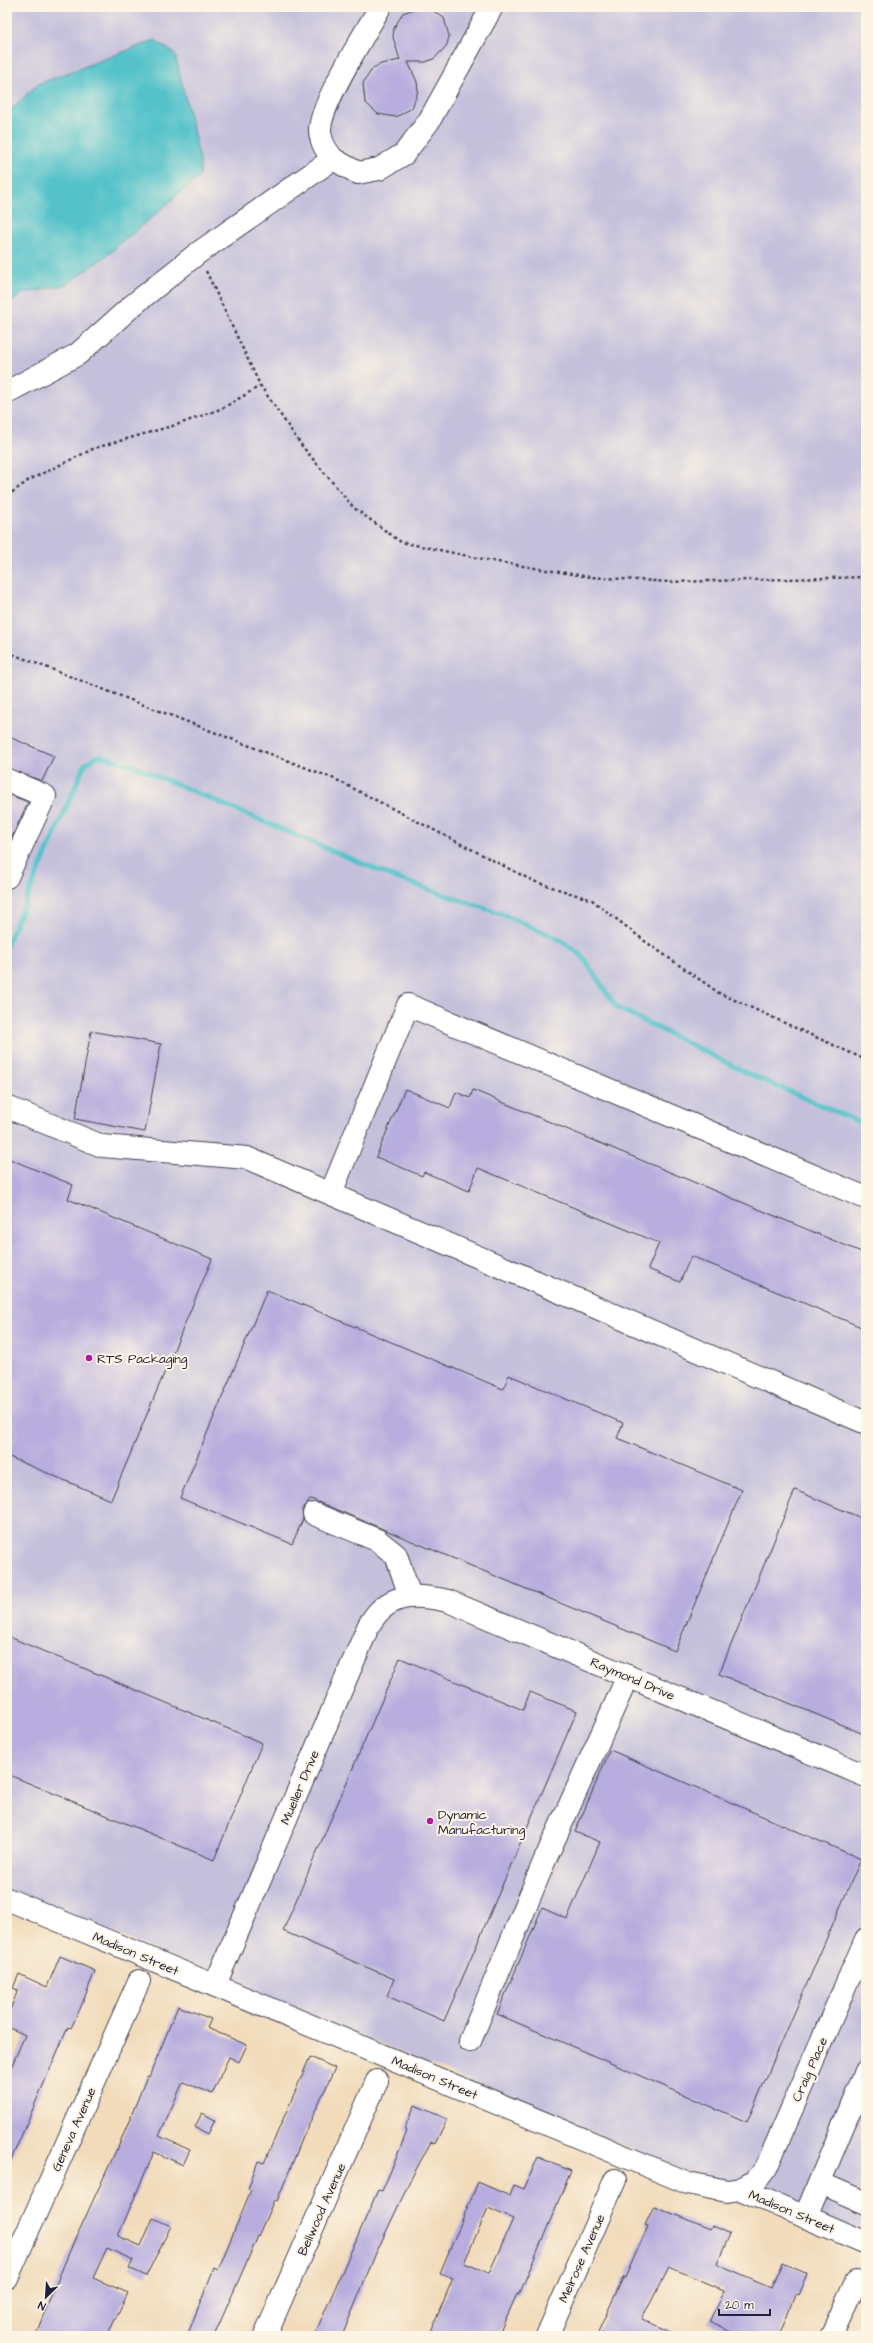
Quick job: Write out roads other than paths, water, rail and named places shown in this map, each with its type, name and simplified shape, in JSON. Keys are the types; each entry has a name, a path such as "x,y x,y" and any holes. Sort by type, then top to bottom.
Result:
{"street":[{"path":"380,7 327,103 320,130 323,147 333,159 358,173 379,170 404,154 429,122 492,7"},
{"path":"7,392 78,354 133,305 198,253 333,159"},
{"path":"7,780 45,796 14,842 7,876"},
{"path":"331,1193 408,1005 866,1198"},
{"path":"7,1107 102,1146 247,1158 866,1423"},
{"path":"314,1514 377,1540 396,1555 403,1598"},
{"name":"Raymond Drive","path":"403,1598 430,1597 448,1601 866,1776"},
{"name":"Mueller Drive","path":"215,1985 368,1627 375,1614 403,1598"},
{"path":"470,2041 544,1862 628,1676"},
{"name":"Madison Street","path":"7,1899 688,2183 727,2191 740,2189 866,2243"},
{"name":"Craig Place","path":"740,2189 756,2181 766,2168 866,1938"},
{"name":"Geneva Avenue","path":"7,2278 139,1981"},
{"path":"805,2217 866,2071"},
{"name":"Bellwood Avenue","path":"265,2336 377,2081"},
{"name":"Melrose Avenue","path":"547,2336 615,2180"},
{"path":"820,2183 866,2203"},
{"path":"831,2336 856,2282"}],"water":[{"path":"155,40 175,54 200,160 200,176 105,257 65,285 21,294 7,306 7,113 38,84"}],"waterway":[{"path":"7,944 85,764 99,755 136,767 396,878 504,915 559,939 582,956 616,1007 747,1073 866,1125"}],"place":[{"name":"RTS Packaging","path":"89,1358"},
{"name":"Dynamic Manufacturing","path":"430,1821"}]}
